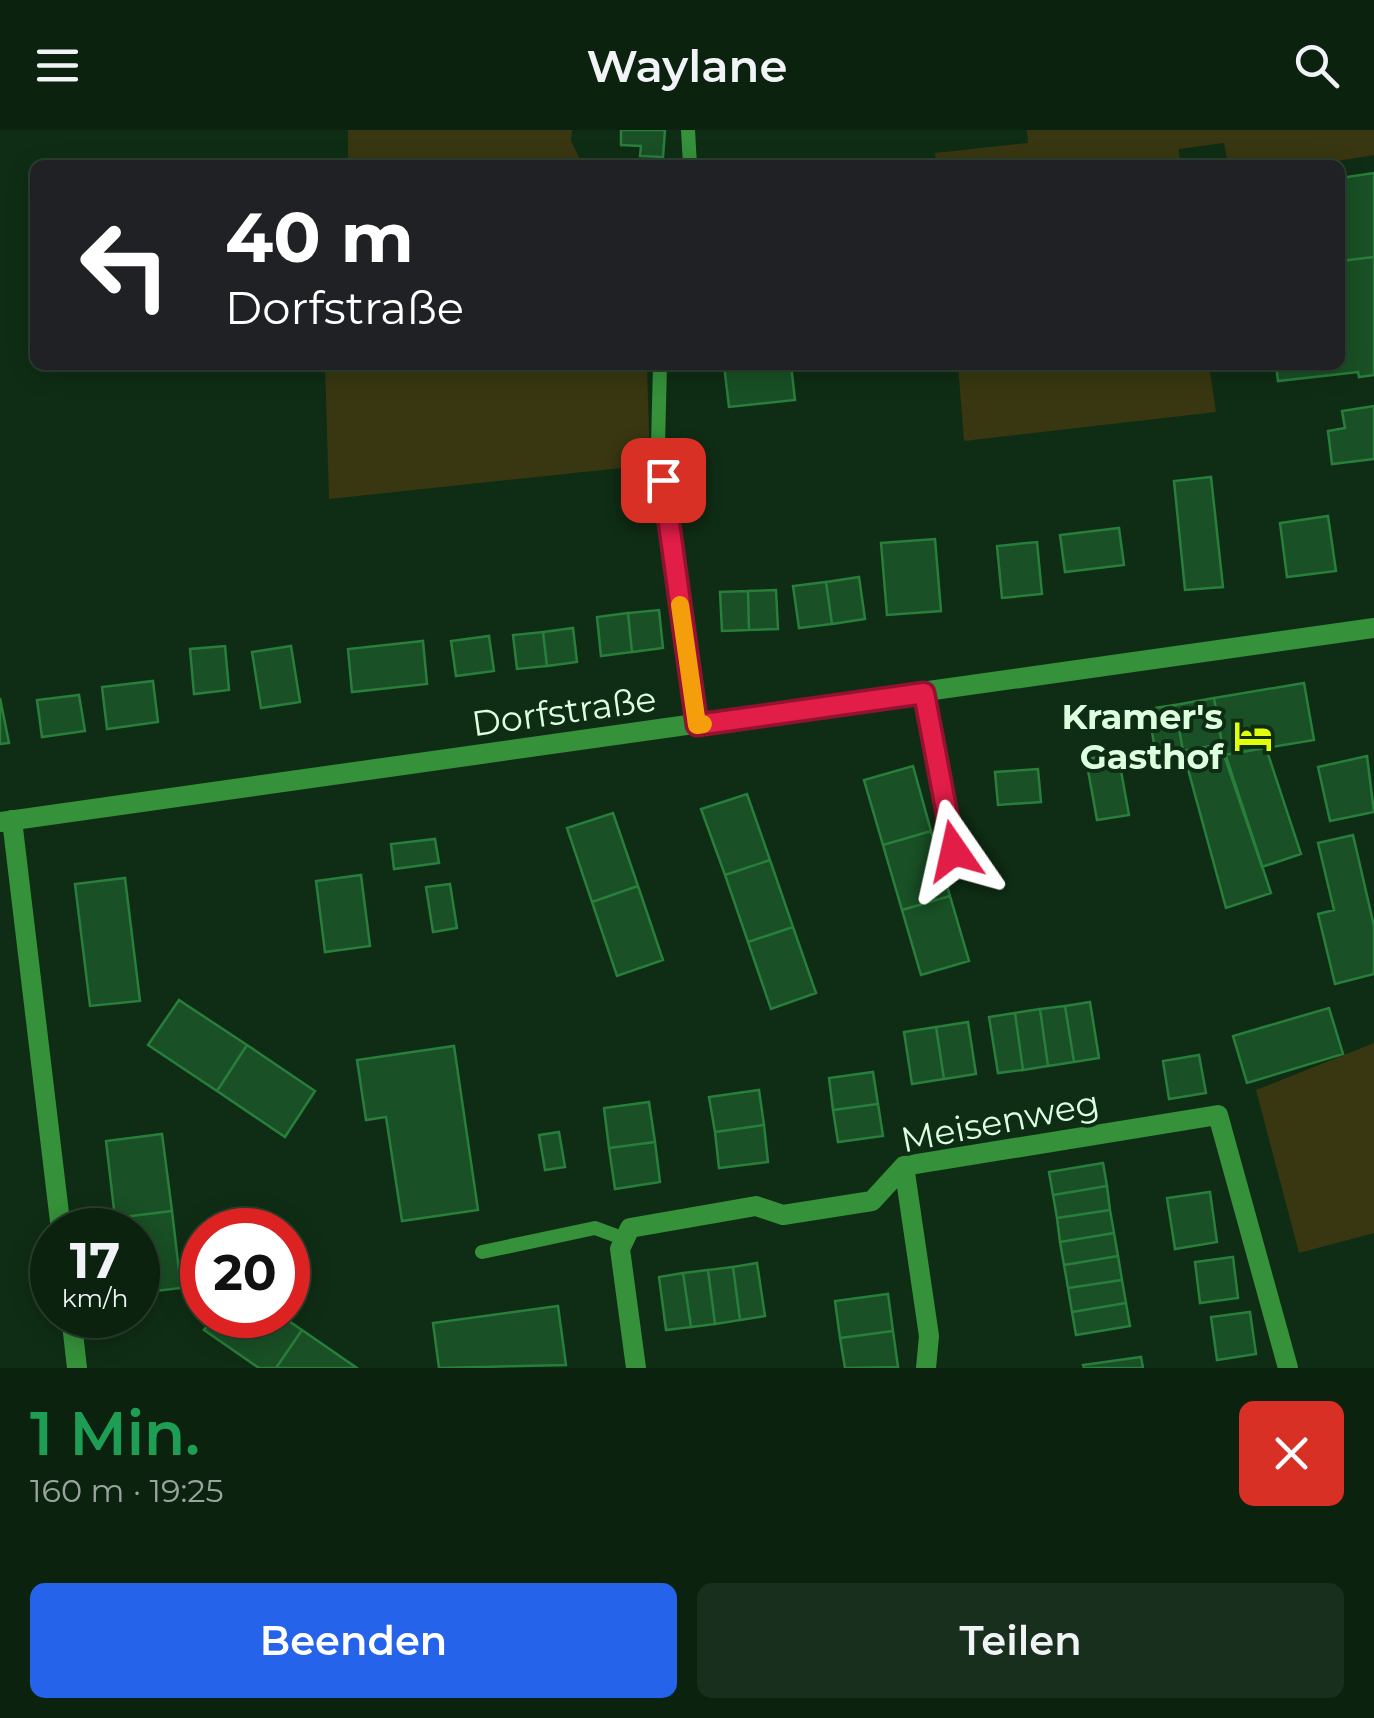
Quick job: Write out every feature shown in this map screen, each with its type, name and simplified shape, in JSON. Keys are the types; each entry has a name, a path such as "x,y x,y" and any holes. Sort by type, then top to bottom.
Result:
{"street":[{"name":"Dorfstraße","path":"6,821 1374,628"},
{"path":"6,821 58,1208"},
{"name":"Meisenweg","path":"627,1234 756,1206 782,1216 872,1201 904,1166 1218,1115 1288,1368"},
{"path":"904,1166 927,1315 926,1368"},
{"path":"627,1234 620,1249 636,1368"},
{"path":"74,1338 77,1368"}],"lane":[{"path":"688,130 690,160"},
{"path":"660,370 658,445 697,725"},
{"path":"924,693 954,851"},
{"path":"482,1252 595,1228 627,1234"}],"shaded area":[{"path":"348,130 572,130 571,141 580,160 348,160"},
{"path":"1027,130 1374,130 1374,155 1344,160 1227,160 1224,143 1179,149 1180,160 936,160 935,153 1028,143"},
{"path":"325,370 647,370 650,465 329,499"},
{"path":"958,370 1210,370 1216,412 964,441"},
{"path":"1374,1043 1374,1233 1299,1253 1256,1090"}],"building":[{"path":"621,130 665,130 663,157 640,156 641,146 621,145"},
{"path":"1374,173 1374,257 1345,260 1345,177"},
{"path":"1374,257 1374,375 1359,377 1358,372 1278,381 1277,370 1345,370 1345,260"},
{"path":"725,370 792,370 795,400 729,407"},
{"path":"1374,406 1374,459 1332,464 1328,431 1345,428 1342,411"},
{"path":"1211,477 1223,587 1185,590 1174,481"},
{"path":"1328,516 1336,571 1287,577 1280,523"},
{"path":"1119,528 1124,565 1065,572 1060,535"},
{"path":"935,539 941,611 887,615 881,543"},
{"path":"1037,542 1042,594 1002,598 997,546"},
{"path":"859,577 865,619 832,624 826,582"},
{"path":"826,582 832,624 799,628 793,586"},
{"path":"776,590 778,629 749,630 748,591"},
{"path":"748,591 749,630 722,631 720,592"},
{"path":"659,610 663,648 632,652 628,613"},
{"path":"628,613 632,652 601,656 597,617"},
{"path":"573,628 577,662 547,666 543,632"},
{"path":"543,632 547,666 517,669 513,635"},
{"path":"489,636 494,671 456,676 451,641"},
{"path":"423,641 427,684 352,692 348,649"},
{"path":"225,646 229,690 194,694 190,649"},
{"path":"291,646 300,702 261,708 252,652"},
{"path":"153,681 158,722 107,729 102,687"},
{"path":"1304,683 1314,740 1224,755 1214,698"},
{"path":"79,695 85,731 42,737 37,700"},
{"path":"0,698 9,743 0,744"},
{"path":"1214,698 1222,744 1183,751 1175,705"},
{"path":"1175,705 1183,751 1156,755 1148,709"},
{"path":"1222,744 1271,893 1226,908 1183,751"},
{"path":"1266,748 1301,854 1262,867 1224,755"},
{"path":"1118,754 1129,815 1097,820 1086,759"},
{"path":"1367,756 1374,812 1330,821 1318,767"},
{"path":"913,766 931,831 883,845 864,780"},
{"path":"1038,769 1041,802 998,805 995,772"},
{"path":"747,794 770,860 725,875 701,809"},
{"path":"613,813 638,886 592,902 567,828"},
{"path":"931,831 950,896 902,910 883,845"},
{"path":"1353,835 1374,926 1374,974 1335,984 1318,914 1334,910 1318,843"},
{"path":"435,839 439,863 394,869 391,844"},
{"path":"770,860 793,927 748,942 725,875"},
{"path":"361,875 370,946 325,952 316,881"},
{"path":"125,878 140,1001 90,1006 75,884"},
{"path":"450,884 457,928 433,932 426,887"},
{"path":"638,886 663,960 617,976 592,902"},
{"path":"950,896 969,961 921,975 902,910"},
{"path":"793,927 816,993 771,1009 748,942"},
{"path":"179,1000 247,1045 217,1091 148,1045"},
{"path":"1090,1002 1099,1058 1074,1062 1065,1006"},
{"path":"1065,1006 1074,1062 1048,1066 1040,1009"},
{"path":"1329,1008 1343,1054 1247,1083 1233,1036"},
{"path":"1040,1009 1048,1066 1023,1070 1015,1013"},
{"path":"1015,1013 1023,1070 998,1073 989,1017"},
{"path":"968,1022 976,1074 944,1079 936,1027"},
{"path":"936,1027 944,1079 912,1084 904,1032"},
{"path":"247,1045 315,1091 285,1137 217,1091"},
{"path":"454,1046 478,1210 402,1221 386,1117 366,1120 357,1060"},
{"path":"1199,1055 1206,1093 1169,1099 1163,1061"},
{"path":"873,1072 878,1104 833,1110 829,1078"},
{"path":"759,1090 764,1125 715,1132 709,1097"},
{"path":"649,1102 655,1142 609,1148 604,1108"},
{"path":"878,1104 883,1136 838,1142 833,1110"},
{"path":"764,1125 768,1162 719,1168 715,1132"},
{"path":"559,1132 565,1167 545,1170 539,1135"},
{"path":"162,1134 172,1211 114,1208 106,1141"},
{"path":"655,1142 660,1182 615,1189 609,1148"},
{"path":"1103,1163 1107,1186 1053,1195 1049,1172"},
{"path":"1107,1186 1110,1210 1057,1218 1053,1195"},
{"path":"1210,1192 1217,1242 1175,1249 1167,1198"},
{"path":"1110,1210 1114,1233 1060,1242 1057,1218"},
{"path":"172,1211 180,1288 160,1290 160,1212"},
{"path":"1114,1233 1118,1256 1064,1265 1060,1242"},
{"path":"1118,1256 1122,1280 1068,1288 1064,1265"},
{"path":"1233,1257 1238,1298 1200,1303 1195,1262"},
{"path":"757,1263 765,1316 740,1320 733,1267"},
{"path":"733,1267 740,1320 715,1324 708,1270"},
{"path":"708,1270 715,1324 691,1327 683,1273"},
{"path":"683,1273 691,1327 666,1330 659,1277"},
{"path":"1122,1280 1126,1303 1072,1312 1068,1288"},
{"path":"888,1294 893,1331 840,1338 835,1301"},
{"path":"1126,1303 1130,1326 1076,1335 1072,1312"},
{"path":"558,1306 566,1365 439,1368 433,1323"},
{"path":"1250,1312 1256,1354 1217,1360 1211,1317"},
{"path":"893,1331 898,1367 845,1368 840,1338"},
{"path":"310,1336 357,1368 276,1368 297,1338"},
{"path":"216,1338 297,1338 276,1368 259,1368"},
{"path":"1141,1357 1143,1368 1083,1365"}],"slow traffic":[{"path":"680,605 697,725 703,724"}],"place":[{"name":"Kramer's Gasthof","path":"1253,736"}],"route":[{"path":"663,480 697,725 924,693 954,851"}]}
